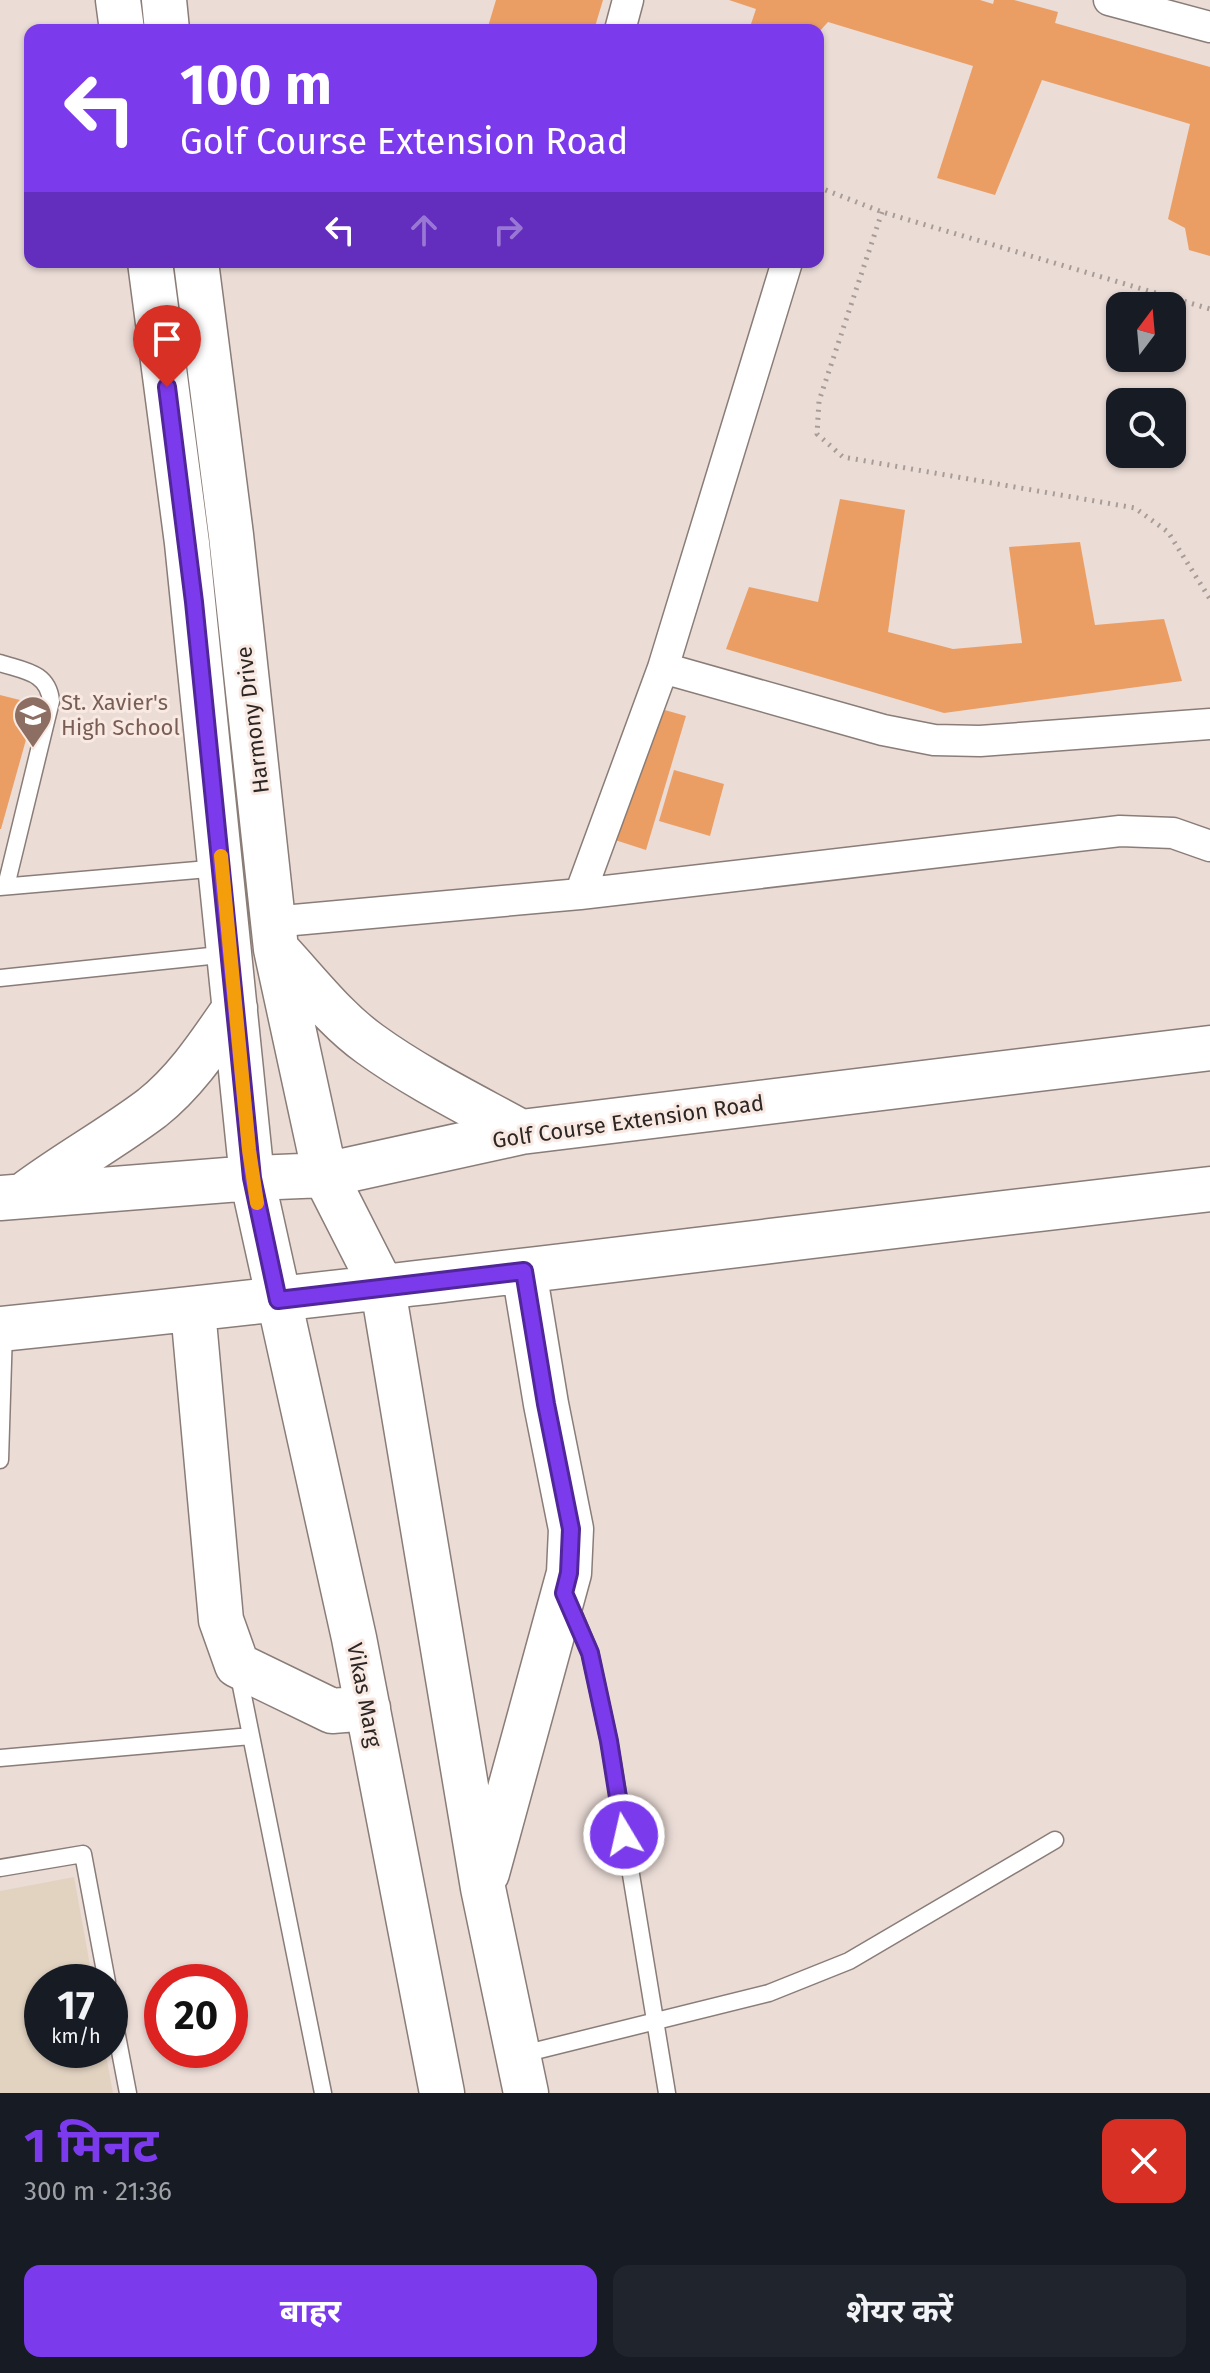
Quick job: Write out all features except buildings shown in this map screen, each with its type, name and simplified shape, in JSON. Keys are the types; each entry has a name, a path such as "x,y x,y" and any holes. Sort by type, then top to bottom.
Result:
{"main road":[{"path":"118,0 121,24"},
{"path":"164,0 166,24"},
{"name":"Harmony Drive","path":"151,268 187,543 252,1178"},
{"name":"Harmony Drive","path":"197,268 270,876 274,936 325,1175 383,1289 483,1888 522,2074"},
{"path":"274,936 343,1022 368,1043 433,1084 521,1132"},
{"path":"12,1197 153,1107 187,1075 235,1008"},
{"name":"Golf Course Extension Road","path":"12,1197 325,1175 521,1132 1210,1048"},
{"name":"Vikas Marg","path":"252,1178 368,1708 442,2093"},
{"path":"2,1329 383,1289 854,1229 1210,1189"},
{"path":"483,1888 569,1573 571,1529 524,1271"},
{"path":"193,1310 221,1620 237,1665 332,1711 368,1708"}],"street":[{"path":"622,24 628,0"},
{"path":"1109,0 1210,27"},
{"path":"580,894 663,668 785,268"},
{"path":"663,668 883,730 934,740 980,741 1210,724"},
{"path":"274,936 580,894 1120,831 1173,833 1210,846"}],"lane":[{"path":"0,663 41,678 50,688 51,701 3,886 222,868"},
{"path":"0,978 230,954"},
{"path":"0,1460 2,1329"},
{"path":"564,1593 590,1653 609,1741 667,2093"},
{"path":"237,1665 323,2093"},
{"path":"0,1758 251,1736"},
{"path":"522,2074 654,2022 769,1993 849,1961 1055,1840"},
{"path":"0,1868 83,1854 104,1964"},
{"path":"123,2068 128,2093"}],"path":[{"path":"824,189 882,212 1210,309"},
{"path":"882,212 819,401 817,434 843,457 1135,508 1168,532 1210,599"}],"shaded area":[{"path":"74,1877 90,1964 24,1964 24,2068 108,2068 113,2093 0,2093 0,1891"}],"slow traffic":[{"path":"221,856 249,1150 257,1203"}],"place":[{"name":"St. Xavier's High School","path":"33,749"}],"route":[{"path":"167,387 194,602 252,1178 278,1300 524,1271 571,1529 569,1573 564,1593 590,1653 609,1741 624,1835"}]}
